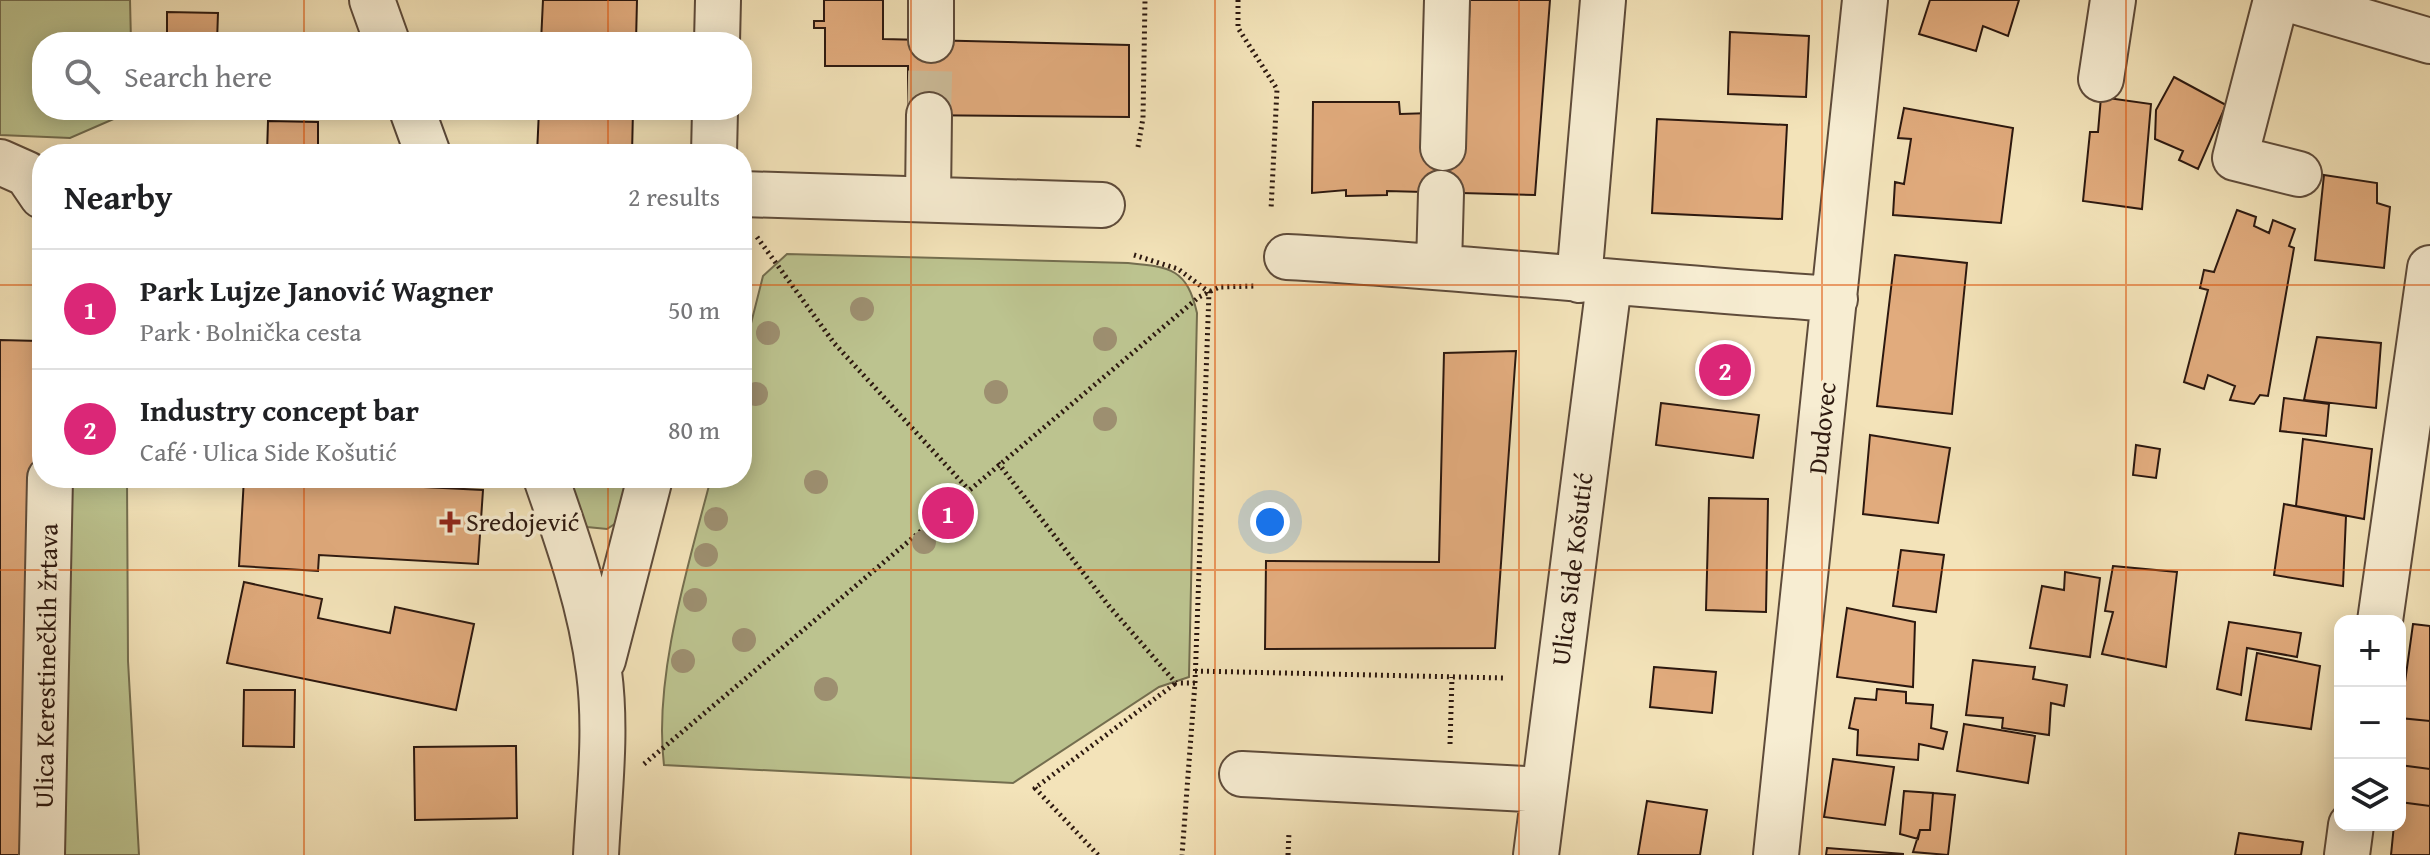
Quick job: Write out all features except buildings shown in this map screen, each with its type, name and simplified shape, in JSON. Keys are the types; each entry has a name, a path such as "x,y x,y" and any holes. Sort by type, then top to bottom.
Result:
{"street":[{"path":"372,0 383,32"},
{"path":"717,32 718,0"},
{"path":"1443,148 1447,0"},
{"name":"Ulica Side Košutić","path":"1536,855 1594,282 1603,0"},
{"name":"Dudovec","path":"1776,855 1865,0"},
{"path":"2101,79 2113,0"},
{"path":"2276,0 2235,158 2299,174"},
{"path":"2291,0 2430,41"},
{"path":"928,199 929,115"},
{"path":"416,120 424,144"},
{"path":"714,144 715,120"},
{"path":"0,162 27,174 32,181"},
{"path":"1439,266 1441,193"},
{"path":"752,210 928,199 1102,205"},
{"path":"1276,271 1439,266 1594,282 1835,299"},
{"path":"2381,615 2430,268"},
{"name":"Ulica Kerestinečkih žrtava","path":"42,855 50,488"},
{"path":"549,488 585,597 600,674 602,767 596,855"},
{"path":"600,674 647,488"},
{"path":"1242,774 1544,790"},
{"path":"2347,855 2350,831"}],"path":[{"path":"1138,147 1143,118 1145,0"},
{"path":"1238,0 1238,28 1277,89 1271,210"},
{"path":"752,219 834,343 968,489"},
{"path":"1134,255 1178,269 1209,292"},
{"path":"640,767 998,463 1209,292 1276,271"},
{"path":"1182,855 1195,683 1209,292"},
{"path":"998,463 1109,606 1176,683"},
{"path":"1195,671 1504,678"},
{"path":"1449,785 1452,677"},
{"path":"1098,855 1035,788 1176,683 1195,683"},
{"path":"1288,855 1289,832"}],"green space":[{"path":"0,0 130,0 131,32 32,32 32,120 111,120 70,138 0,135"},
{"path":"787,254 1128,263 1156,266 1182,279 1197,313 1189,677 1159,687 1013,783 664,765 662,731 668,658 708,488 752,488 752,319 763,276"},
{"path":"63,488 127,488 128,661 139,855 51,855"},
{"path":"569,488 628,488 616,523 607,529 587,527 581,520"}],"tunnel":[{"path":"929,115 931,40"}],"place":[{"name":"Industry concept bar","path":"1725,370"},
{"name":"Park Lujze Janović Wagner","path":"948,513"},
{"name":"Sredojević","path":"450,522"}]}
